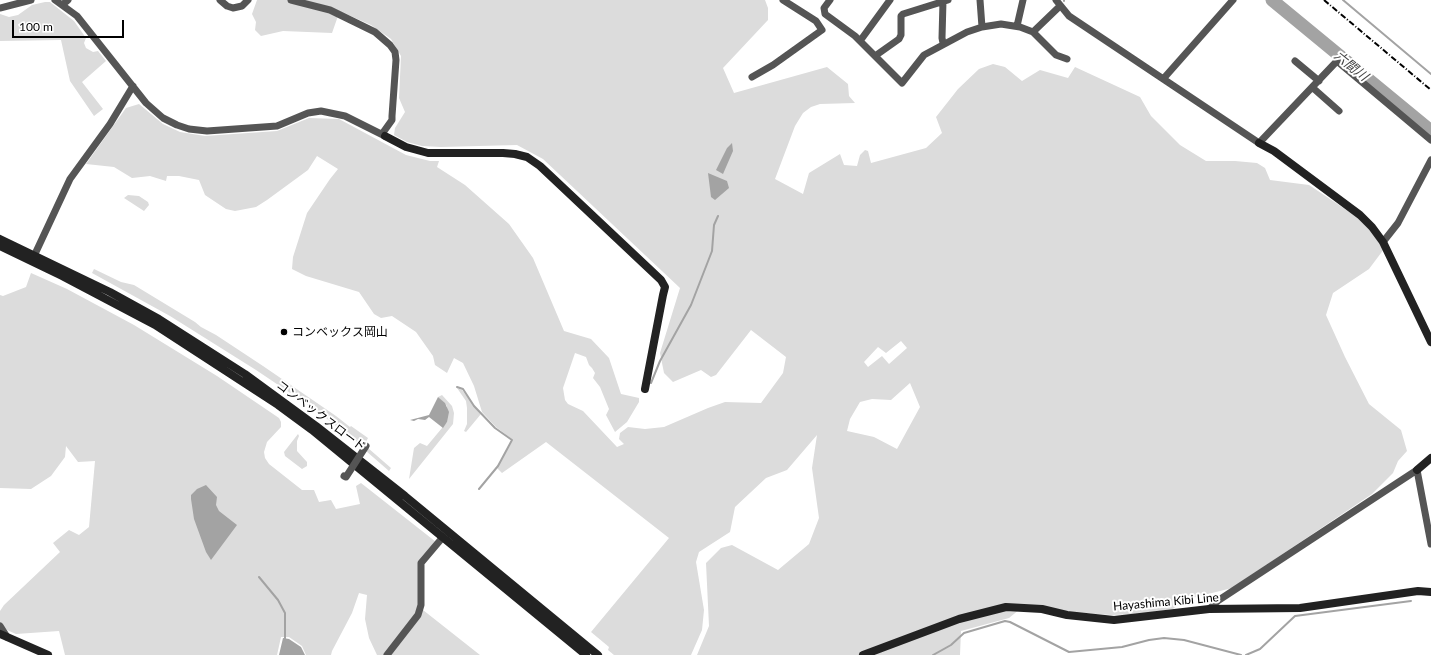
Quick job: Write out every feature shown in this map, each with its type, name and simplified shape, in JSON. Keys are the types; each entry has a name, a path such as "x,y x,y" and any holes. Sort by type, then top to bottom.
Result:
{"street":[{"path":"0,8 31,0"},
{"path":"55,0 77,16 146,103 163,118 189,129 208,131 277,126 308,113 320,111 345,116 406,147 428,153 503,153 527,157 540,166 661,280 664,287 663,295 645,389"},
{"path":"62,5 68,0"},
{"path":"220,0 230,8 237,8 254,0"},
{"path":"291,0 330,10 375,32 390,45 395,52 396,60 392,120 384,135"},
{"path":"752,77 822,30 816,21 783,0"},
{"path":"816,21 830,0"},
{"path":"860,41 890,0"},
{"path":"874,56 899,40 901,35 901,16 903,14 946,0 942,38 944,43"},
{"path":"980,0 982,27"},
{"path":"1017,26 1023,0"},
{"path":"1164,78 1233,0"},
{"path":"1033,32 1058,2 1069,16 1274,151 1360,215 1383,242 1431,342"},
{"path":"824,8 825,14 860,41 902,83 924,55 944,43 967,32 982,27 1001,24 1017,26 1033,32 1056,55 1067,59"},
{"path":"1295,60 1319,81"},
{"path":"1260,143 1337,61 1431,140"},
{"path":"35,254 74,174 110,124 133,86"},
{"path":"1313,88 1340,111"},
{"path":"1383,242 1398,223 1431,160"},
{"name":"コンベックスロード","path":"0,239 35,254 159,319 245,374 316,426 399,491 598,655"},
{"name":"コンベックスロード","path":"0,246 62,276 155,325 240,379 312,430 586,655"},
{"path":"345,477 366,446"},
{"path":"1208,609 1225,596 1417,470 1431,458"},
{"path":"1417,470 1431,544"},
{"path":"387,655 418,616 420,605 421,563 443,537"},
{"name":"Hayashima Kibi Line","path":"863,655 959,619 1006,607 1036,608 1067,615 1114,620 1208,609 1300,608 1418,591 1431,592"},
{"path":"0,626 3,636 48,655"}],"shaded area":[{"path":"257,0 765,0 768,8 768,20 723,68 734,93 827,67 848,84 849,96 855,103 820,104 811,107 803,113 795,126 775,179 803,194 809,173 840,154 844,165 857,166 860,155 865,150 868,151 871,163 926,148 942,133 936,117 958,89 979,69 993,64 1005,67 1022,81 1040,70 1068,78 1075,67 1140,97 1151,116 1180,145 1206,161 1257,163 1265,168 1270,180 1309,185 1357,217 1374,234 1384,249 1369,269 1333,293 1326,315 1369,404 1401,430 1407,451 1398,461 1393,473 1372,494 1232,588 1184,600 1173,609 1141,614 1111,615 1068,612 1025,605 1009,618 961,631 960,655 697,655 709,626 706,563 721,548 732,545 778,570 809,544 819,518 812,468 817,435 787,470 766,478 735,507 730,532 699,552 696,562 704,610 702,630 691,655 614,655 608,650 609,647 591,632 669,538 546,442 502,473 497,468 513,440 496,427 482,412 474,386 463,363 454,358 447,373 435,365 433,356 416,332 392,316 381,318 374,314 359,292 306,276 292,269 293,257 307,213 338,169 317,156 308,170 267,200 256,207 235,211 226,209 205,195 199,180 179,176 167,176 166,181 150,176 132,178 114,167 86,164 126,108 139,104 163,124 180,132 205,136 277,131 309,118 339,119 406,155 430,161 439,161 437,167 465,185 509,224 533,258 564,331 591,339 609,358 621,394 639,398 639,402 627,422 615,432 606,415 609,409 600,387 593,378 595,373 589,365 586,357 575,353 563,388 565,400 568,404 583,411 617,447 624,444 619,439 620,433 628,427 645,429 664,427 725,402 761,403 783,373 786,357 751,330 716,375 711,377 701,370 673,382 664,373 660,353 680,288 543,159 517,145 441,147 422,146 407,142 394,135 395,128 405,112 399,98 401,56 391,39 371,25 328,6 338,16 332,33 283,31 261,36 255,30 256,22 252,14","holes":["901,341 907,348 889,364 882,356 868,367 864,362 878,347 886,353","910,383 920,407 897,449 874,437 847,431 850,419 860,402 872,399 891,400"]},
{"path":"50,2 74,21 86,38 84,43 86,48 93,52 98,51 106,61 82,82 103,109 94,116 70,81 61,40 0,41 0,14 9,17 18,15 32,5"},
{"path":"732,143 733,151 723,174 716,170 727,148"},
{"path":"708,173 727,181 729,188 715,200 711,197"},
{"path":"128,195 139,196 148,202 149,205 144,211 124,198"},
{"path":"94,269 121,282 134,285 216,335 263,366 368,438 363,447 317,411 256,370 170,316 92,273"},
{"path":"31,273 67,289 134,325 217,376 279,418 281,427 267,442 264,452 265,458 269,464 302,490 314,490 319,502 331,500 336,509 360,504 356,486 361,483 436,542 421,560 423,610 480,655 377,655 369,638 365,619 367,595 359,593 352,613 331,655 306,655 302,646 289,637 281,637 277,655 65,655 59,631 16,634 7,630 0,622 0,611 4,605 60,552 53,543 69,530 79,535 89,527 95,461 78,462 66,446 65,457 51,476 31,489 0,488 0,295 3,296 26,287"},
{"path":"457,388 462,390 481,414 466,432 464,431 467,424 466,401"},
{"path":"442,395 452,406 454,413 453,424 409,479 414,448 420,443 427,446 447,422 447,406 438,397"},
{"path":"438,397 445,403 449,412 447,422 443,428 429,417 425,420 410,420 429,415"},
{"path":"298,434 297,451 307,462 307,466 302,469 285,456 284,452"},
{"path":"368,448 391,468 389,471 366,451"},
{"path":"206,485 217,497 216,505 219,511 237,525 211,560 206,552 194,519 191,499 191,495 197,489"},
{"path":"283,638 289,639 301,647 305,655 279,655"}],"waterway":[{"name":"六間川","path":"1272,0 1431,131"},
{"path":"1343,0 1431,74"},
{"path":"651,383 660,361 691,305 712,251 714,225 718,216"},
{"path":"457,387 463,389 474,406 495,428 512,440 498,466 479,489"},
{"path":"259,577 278,600 285,613 285,640"},
{"path":"1246,655 1260,649 1295,616 1411,601"},
{"path":"933,655 951,645 964,633 1005,621 1010,622 1069,652 1122,647 1164,638 1184,640 1241,655"}],"railway":[{"path":"1324,0 1431,90"}],"place":[{"name":"コンベックス岡山","path":"284,332"}]}
